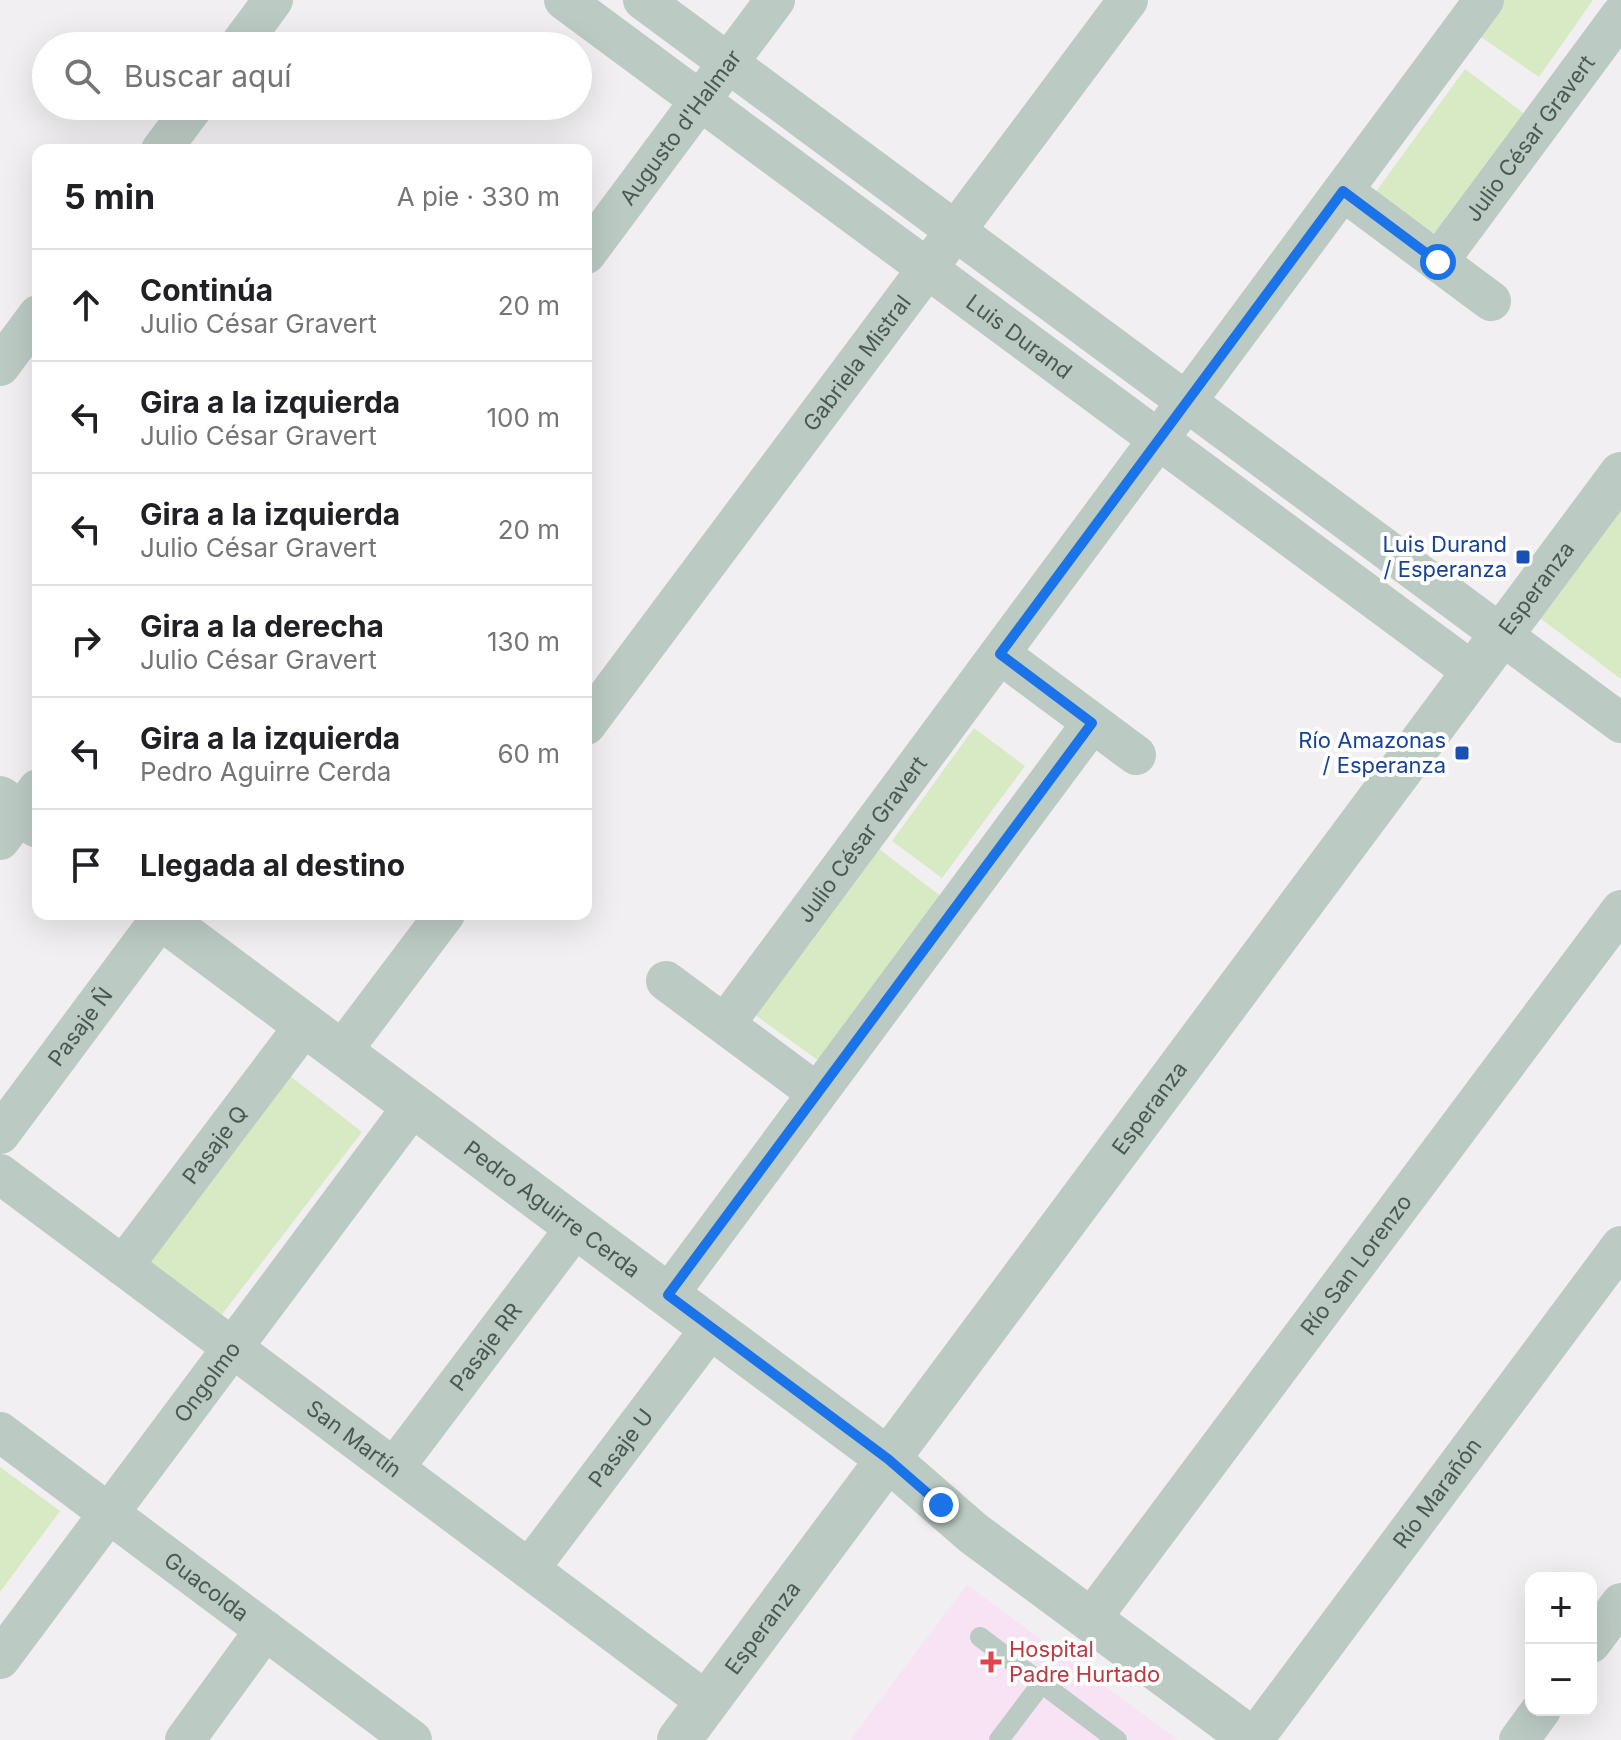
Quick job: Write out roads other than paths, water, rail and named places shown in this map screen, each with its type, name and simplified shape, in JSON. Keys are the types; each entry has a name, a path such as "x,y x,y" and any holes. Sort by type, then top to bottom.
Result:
{"street":[{"path":"249,32 273,0"},
{"name":"Luis Durand","path":"564,0 1473,672"},
{"path":"643,0 1621,723"},
{"name":"Augusto d'Halmar","path":"592,246 775,0"},
{"name":"Gabriela Mistral","path":"592,717 1128,0"},
{"name":"Julio César Gravert","path":"725,1024 1484,0"},
{"name":"Julio César Gravert","path":"1438,262 1621,15"},
{"path":"166,144 184,120"},
{"path":"1343,191 1491,301"},
{"path":"0,366 32,323"},
{"name":"Esperanza","path":"679,1740 1621,474"},
{"path":"1000,654 1136,755"},
{"path":"668,1295 1092,723"},
{"name":"Río San Lorenzo","path":"1090,1620 1621,910"},
{"name":"Pasaje Ñ","path":"0,1134 155,920"},
{"name":"Pedro Aguirre Cerda","path":"163,920 888,1459 973,1533 1253,1740"},
{"path":"341,1052 440,920"},
{"path":"666,981 817,1093"},
{"name":"Pasaje Q","path":"123,1266 305,1025"},
{"name":"Ongolmo","path":"0,1659 413,1106"},
{"name":"San Martín","path":"0,1174 707,1702"},
{"name":"Pasaje RR","path":"394,1468 576,1227"},
{"name":"Río Marañón","path":"1253,1740 1621,1246"},
{"name":"Pasaje U","path":"529,1569 711,1328"},
{"name":"Guacolda","path":"0,1432 412,1740"},
{"path":"1597,1635 1621,1603"},
{"path":"185,1740 265,1630"},
{"path":"1519,1740 1537,1716"}],"lane":[{"path":"980,1637 1117,1740"},
{"path":"999,1740 1042,1683"}],"place":[{"name":"Luis Durand / Esperanza","path":"1523,557"},
{"name":"Río Amazonas / Esperanza","path":"1462,753"},
{"name":"Hospital Padre Hurtado","path":"991,1662"}]}
